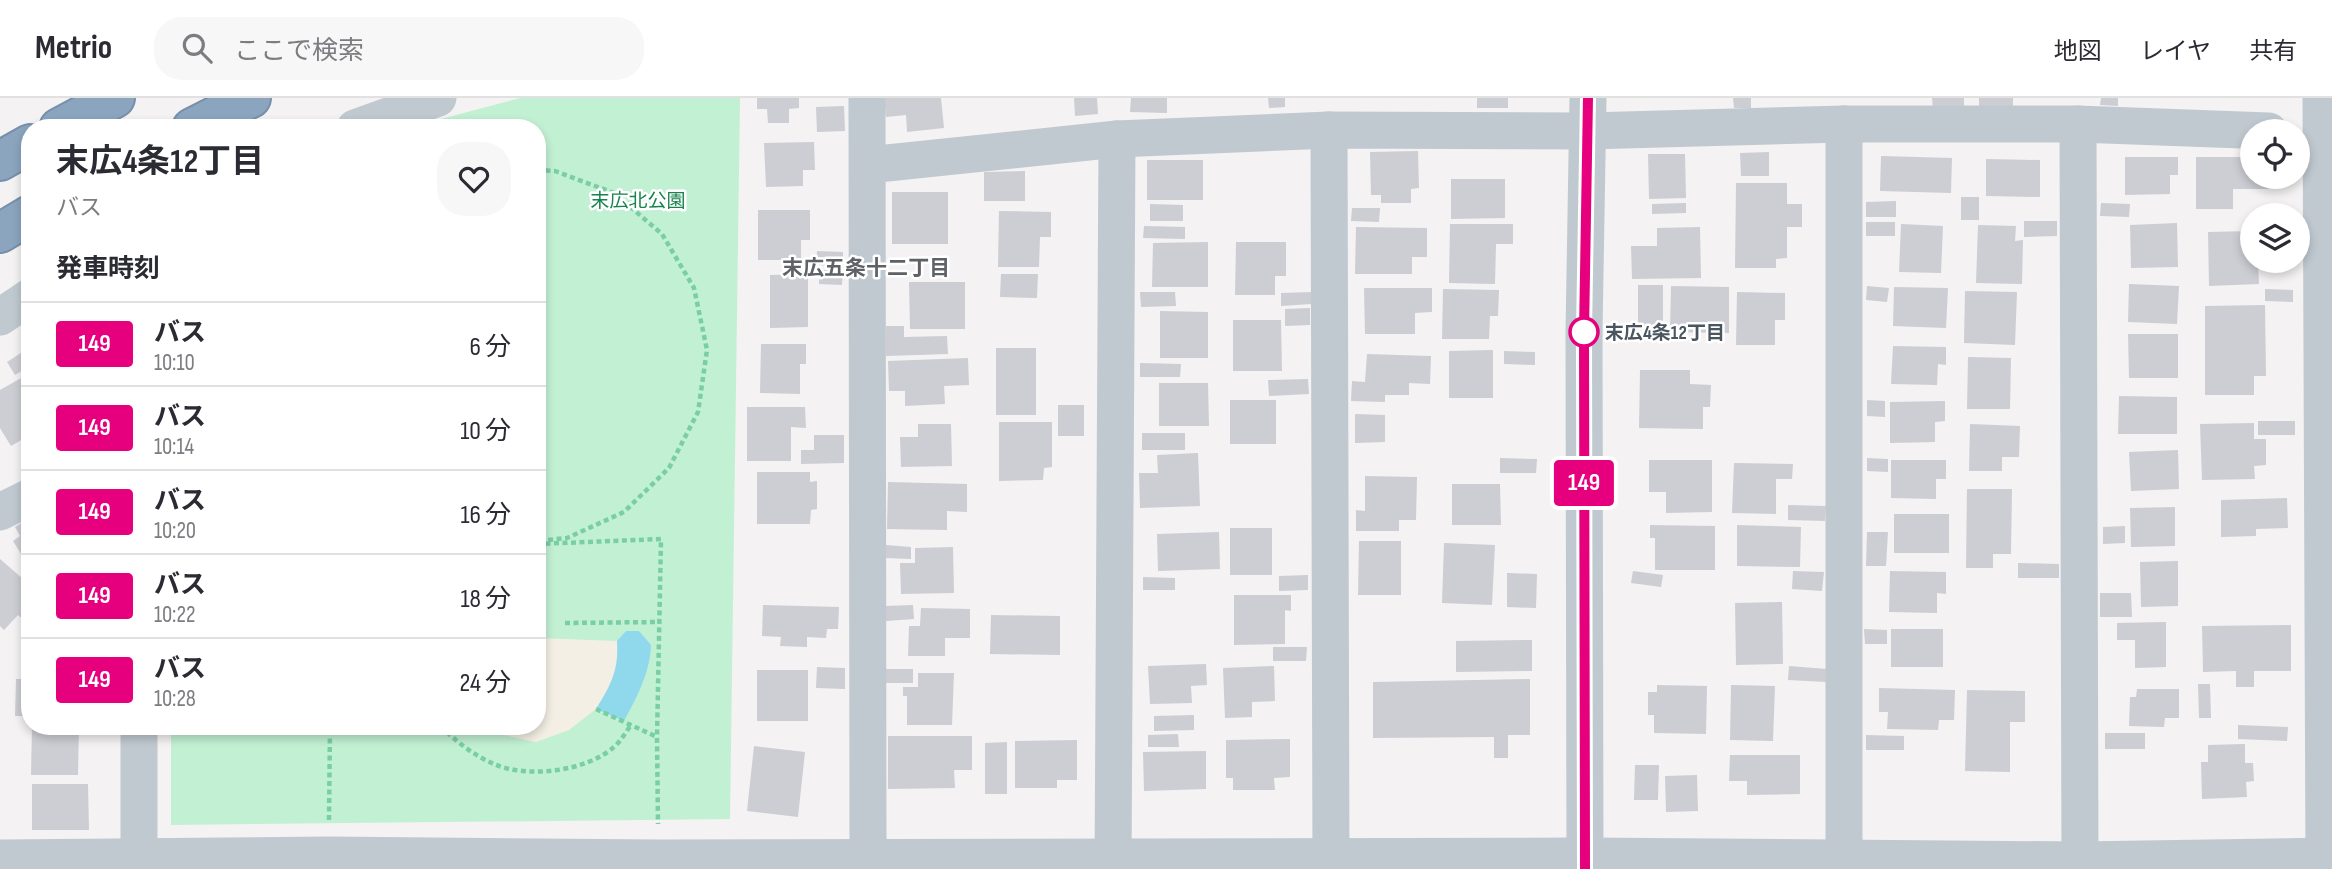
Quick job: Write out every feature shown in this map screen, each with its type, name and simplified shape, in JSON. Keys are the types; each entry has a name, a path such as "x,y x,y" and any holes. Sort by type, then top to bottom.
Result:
{"highway":[{"path":"210,119 251,98"},
{"path":"74,119 104,101"},
{"path":"0,161 21,149"},
{"path":"0,233 21,220"}],"street":[{"path":"380,119 438,98"},
{"path":"867,98 867,857"},
{"path":"868,165 1117,139 1329,131 1588,114 1844,124 2078,124 2240,130"},
{"path":"1585,863 1584,332 1588,114"},
{"path":"1844,124 1844,863"},
{"path":"2078,124 2080,864"},
{"path":"0,858 139,863 329,855 867,857 1113,863 2080,864 2327,860 2318,124"},
{"path":"1329,131 1331,863"},
{"path":"1113,863 1117,139"},
{"path":"0,317 21,304"},
{"path":"0,512 21,502"},
{"path":"139,735 139,863"}],"path":[{"path":"546,170 555,171 614,193 662,234 694,288 707,349 698,412 669,468 624,512 567,538 546,541"},
{"path":"546,542 661,540 657,737 659,858"},
{"path":"565,623 659,622"},
{"path":"597,709 657,737"},
{"path":"452,735 471,751 496,766 531,771 566,769 592,762 614,746 631,725"},
{"path":"329,855 330,735"}],"green space":[{"name":"末広北公園","path":"520,98 740,98 730,819 171,825 171,735 546,735 546,119 441,119"}],"sand":[{"path":"546,638 617,641 618,661 610,686 596,709 569,730 536,742 504,735 546,735"}],"water":[{"path":"626,631 639,631 651,645 645,675 624,721 596,709 613,677 617,641"}],"building":[{"path":"757,98 799,98 799,108 789,109 789,123 768,123 767,109 757,109"},
{"path":"884,98 941,98 944,128 907,132 906,115 886,117"},
{"path":"1074,98 1097,98 1098,114 1075,116"},
{"path":"1131,98 1167,98 1167,113 1130,112"},
{"path":"1268,98 1285,98 1285,107 1269,108"},
{"path":"1477,98 1508,98 1508,108 1477,108"},
{"path":"1733,98 1751,98 1751,108 1734,108"},
{"path":"1932,98 1964,98 1964,108 1933,109"},
{"path":"1979,98 2013,98 2013,108 1979,108"},
{"path":"2101,98 2118,98 2118,106 2100,105"},
{"path":"844,106 845,131 817,132 816,107"},
{"path":"814,142 815,170 803,170 803,186 766,187 764,143"},
{"path":"1418,151 1419,188 1411,189 1411,203 1381,203 1381,195 1371,195 1370,152"},
{"path":"1769,152 1769,176 1741,176 1740,153"},
{"path":"1648,154 1685,154 1686,198 1649,199"},
{"path":"1881,156 1952,158 1951,193 1880,191"},
{"path":"2125,157 2178,157 2178,175 2170,175 2170,194 2125,195"},
{"path":"2196,157 2240,157 2240,189 2233,189 2233,209 2196,209"},
{"path":"1986,159 2040,160 2040,197 1986,196"},
{"path":"1147,160 1203,160 1203,200 1147,200"},
{"path":"1025,171 1025,201 984,201 984,172"},
{"path":"1451,179 1505,179 1505,218 1451,219"},
{"path":"1736,183 1787,183 1787,204 1802,204 1802,227 1787,227 1787,258 1776,259 1776,268 1735,268"},
{"path":"892,192 948,192 948,244 892,244"},
{"path":"1961,197 1979,197 1979,220 1961,220"},
{"path":"1896,201 1896,217 1866,217 1866,202"},
{"path":"1686,203 1686,213 1652,214 1652,204"},
{"path":"2101,203 2130,204 2129,217 2100,216"},
{"path":"1150,204 1183,205 1183,221 1150,221"},
{"path":"1352,208 1380,208 1379,222 1351,221"},
{"path":"758,210 810,210 810,240 801,240 801,260 758,260"},
{"path":"999,211 1051,212 1051,237 1040,237 1039,267 998,267"},
{"path":"2024,221 2057,221 2057,236 2024,237"},
{"path":"1866,222 1895,222 1895,236 1866,236"},
{"path":"2177,223 2178,267 2131,268 2130,225"},
{"path":"1450,224 1513,224 1513,244 1496,244 1495,284 1449,283"},
{"path":"1901,224 1943,226 1941,273 1899,272"},
{"path":"1978,225 2016,226 2015,241 2023,240 2022,284 1976,283"},
{"path":"1144,226 1185,227 1185,239 1143,238"},
{"path":"1356,227 1427,228 1427,257 1412,257 1412,274 1355,274"},
{"path":"1700,227 1701,278 1632,279 1631,246 1657,246 1657,228"},
{"path":"2240,231 2240,273 2259,273 2259,284 2209,286 2208,232"},
{"path":"1208,242 1208,287 1152,287 1153,243"},
{"path":"1236,242 1286,242 1286,276 1275,276 1275,295 1235,295"},
{"path":"817,251 843,252 843,266 816,265"},
{"path":"819,270 843,270 842,285 819,284"},
{"path":"808,274 808,327 770,328 770,275"},
{"path":"1001,274 1038,274 1037,298 1000,297"},
{"path":"909,282 965,282 965,329 910,329"},
{"path":"2129,284 2179,286 2177,324 2128,322"},
{"path":"1638,285 1663,285 1663,326 1638,326"},
{"path":"1671,286 1729,287 1729,333 1670,332"},
{"path":"1867,286 1889,288 1887,302 1866,300"},
{"path":"1894,287 1948,288 1946,328 1893,326"},
{"path":"1364,288 1432,288 1432,312 1415,313 1415,334 1365,334"},
{"path":"1443,289 1499,290 1498,316 1490,316 1489,339 1442,339"},
{"path":"2265,289 2293,290 2293,302 2265,301"},
{"path":"1965,291 2017,292 2015,345 1964,343"},
{"path":"1140,292 1175,292 1176,306 1141,307"},
{"path":"1312,292 1312,304 1281,306 1281,293"},
{"path":"1737,292 1785,293 1785,320 1775,320 1775,345 1736,345"},
{"path":"2265,305 2266,376 2254,376 2254,395 2205,395 2205,306"},
{"path":"1310,308 1310,325 1285,326 1285,309"},
{"path":"1160,311 1208,312 1208,358 1160,358"},
{"path":"1233,320 1281,320 1282,371 1233,371"},
{"path":"886,326 904,326 904,337 947,336 948,354 886,356"},
{"path":"2128,334 2178,334 2178,378 2129,378"},
{"path":"761,344 806,344 806,364 800,364 800,394 760,393"},
{"path":"1893,346 1946,347 1946,365 1938,364 1937,385 1891,384"},
{"path":"996,348 1036,348 1036,415 996,415"},
{"path":"1493,350 1493,398 1449,398 1449,351"},
{"path":"1504,351 1535,352 1535,365 1504,364"},
{"path":"21,353 21,371 15,375 7,362"},
{"path":"1367,354 1431,356 1430,384 1409,383 1409,395 1385,395 1385,402 1351,401 1352,381 1365,382"},
{"path":"1968,357 2011,358 2010,409 1967,409"},
{"path":"968,358 969,385 944,386 945,404 905,406 905,391 889,391 888,361"},
{"path":"1140,363 1181,364 1180,377 1140,377"},
{"path":"1640,370 1690,370 1690,384 1711,385 1710,407 1703,407 1703,429 1639,428"},
{"path":"21,378 21,440 11,446 0,428 0,390"},
{"path":"1308,379 1309,394 1269,396 1268,380"},
{"path":"1159,383 1208,383 1209,426 1159,426"},
{"path":"2119,396 2177,397 2177,434 2118,434"},
{"path":"1230,400 1276,400 1276,444 1230,444"},
{"path":"1867,400 1885,401 1885,417 1867,416"},
{"path":"1945,401 1945,421 1935,422 1935,442 1890,443 1890,402"},
{"path":"1058,405 1084,405 1084,436 1058,436"},
{"path":"747,407 805,407 806,428 791,427 791,461 747,461"},
{"path":"1355,414 1385,415 1385,442 1355,443"},
{"path":"2258,421 2295,421 2295,435 2258,435"},
{"path":"999,422 1052,422 1052,467 1044,468 1043,480 999,481"},
{"path":"2254,423 2254,439 2266,439 2266,465 2254,466 2255,479 2202,480 2200,424"},
{"path":"918,424 951,424 952,466 901,467 900,437 918,437"},
{"path":"1970,424 2020,426 2019,457 2002,457 2002,471 1969,471"},
{"path":"1142,433 1185,433 1185,450 1142,450"},
{"path":"814,435 844,435 844,463 801,464 801,450 814,450"},
{"path":"2178,450 2179,489 2131,491 2129,452"},
{"path":"1198,453 1200,506 1140,508 1139,473 1158,473 1157,455"},
{"path":"1500,458 1537,459 1536,473 1500,473"},
{"path":"1867,458 1888,459 1888,472 1867,471"},
{"path":"1649,460 1712,460 1712,512 1666,513 1666,492 1649,492"},
{"path":"1891,460 1946,460 1946,479 1936,479 1936,499 1891,498"},
{"path":"1734,463 1793,464 1792,479 1776,479 1776,514 1732,513"},
{"path":"757,472 810,472 810,482 817,481 817,509 811,510 810,524 757,524"},
{"path":"1365,476 1417,477 1416,520 1399,520 1399,531 1356,531 1356,510 1365,511"},
{"path":"888,482 967,484 967,512 947,511 947,530 887,529"},
{"path":"1452,484 1500,484 1501,525 1452,525"},
{"path":"1967,489 2012,489 2011,554 1993,554 1993,568 1966,568"},
{"path":"2287,498 2288,528 2256,529 2256,536 2221,537 2221,500"},
{"path":"1788,505 1826,506 1825,521 1788,520"},
{"path":"2175,507 2175,546 2131,547 2130,508"},
{"path":"1894,514 1949,514 1949,553 1894,553"},
{"path":"21,523 21,554 13,541 20,536 15,527"},
{"path":"1650,525 1715,526 1715,570 1655,570 1655,538 1650,538"},
{"path":"1737,525 1801,527 1800,567 1737,566"},
{"path":"2125,526 2125,543 2103,544 2103,527"},
{"path":"1230,528 1272,528 1272,575 1230,575"},
{"path":"1219,532 1220,569 1158,571 1157,534"},
{"path":"1867,532 1888,532 1886,566 1866,566"},
{"path":"1359,541 1401,541 1401,595 1358,595"},
{"path":"1444,543 1495,545 1492,605 1442,603"},
{"path":"886,545 911,547 911,559 885,558"},
{"path":"953,547 954,593 901,594 900,563 915,563 915,548"},
{"path":"0,559 21,577 21,618 18,615 4,630 0,626"},
{"path":"2178,561 2178,606 2141,607 2140,562"},
{"path":"2018,563 2059,564 2059,578 2018,578"},
{"path":"1633,571 1663,575 1661,587 1631,583"},
{"path":"1793,571 1824,572 1822,591 1792,589"},
{"path":"1890,571 1946,572 1946,594 1937,593 1937,613 1889,612"},
{"path":"1507,573 1537,574 1536,608 1507,607"},
{"path":"1308,575 1308,590 1279,591 1279,576"},
{"path":"1143,577 1175,578 1175,590 1143,590"},
{"path":"2100,593 2131,593 2132,617 2100,617"},
{"path":"1234,595 1291,595 1291,611 1285,610 1285,644 1234,645"},
{"path":"1782,602 1783,664 1736,665 1735,603"},
{"path":"763,605 839,607 838,629 827,629 826,638 807,637 807,647 780,646 781,637 762,636"},
{"path":"913,605 914,619 886,621 885,606"},
{"path":"921,608 970,609 970,638 945,638 945,656 908,656 909,626 920,626"},
{"path":"991,615 1060,616 1060,655 990,654"},
{"path":"2166,622 2166,667 2135,668 2135,640 2117,640 2117,623"},
{"path":"2291,625 2291,671 2254,671 2254,687 2236,687 2236,671 2203,672 2202,626"},
{"path":"1864,629 1887,630 1887,644 1865,644"},
{"path":"1891,629 1943,629 1943,667 1891,667"},
{"path":"1532,640 1532,671 1456,672 1456,641"},
{"path":"1273,647 1307,647 1306,661 1273,661"},
{"path":"1206,664 1207,685 1191,686 1192,703 1150,704 1148,666"},
{"path":"1274,666 1275,701 1252,702 1252,717 1225,718 1223,668"},
{"path":"1789,666 1827,669 1826,682 1788,680"},
{"path":"817,667 845,668 845,689 816,688"},
{"path":"885,669 913,669 913,683 885,683"},
{"path":"757,670 808,670 808,721 757,721"},
{"path":"918,673 954,673 952,725 907,725 907,696 903,696 903,687 918,687"},
{"path":"16,679 21,679 21,716 15,716"},
{"path":"1530,679 1530,735 1508,735 1508,758 1494,758 1494,737 1373,738 1373,682"},
{"path":"2198,684 2210,684 2211,718 2199,718"},
{"path":"1657,685 1707,686 1706,734 1654,733 1654,715 1648,715 1648,692 1657,692"},
{"path":"1731,685 1775,686 1773,741 1730,740"},
{"path":"1879,688 1955,690 1954,720 1939,720 1938,730 1887,729 1888,712 1879,712"},
{"path":"2137,689 2179,689 2179,718 2165,718 2164,727 2129,726 2130,697 2136,697"},
{"path":"1967,690 2025,691 2025,722 2010,722 2010,772 1965,771"},
{"path":"1194,715 1194,730 1154,731 1154,716"},
{"path":"2238,725 2288,727 2287,741 2238,739"},
{"path":"2105,733 2145,733 2145,749 2105,749"},
{"path":"1178,734 1179,747 1148,747 1148,735"},
{"path":"32,735 79,735 78,775 31,775"},
{"path":"1866,735 1904,736 1904,750 1866,750"},
{"path":"888,736 972,736 972,770 954,770 955,788 888,789"},
{"path":"1290,739 1290,777 1274,778 1275,790 1233,790 1233,778 1226,778 1226,740"},
{"path":"1077,740 1077,780 1057,780 1057,788 1015,788 1015,741"},
{"path":"1007,742 1007,794 985,794 985,743"},
{"path":"2245,744 2245,763 2253,763 2254,781 2246,782 2247,797 2202,799 2201,762 2208,762 2208,745"},
{"path":"754,746 805,752 798,817 747,811"},
{"path":"1206,751 1206,789 1144,791 1143,752"},
{"path":"1730,755 1800,755 1800,794 1747,795 1747,781 1729,781"},
{"path":"1635,765 1659,765 1658,800 1634,800"},
{"path":"1697,775 1698,811 1666,812 1665,776"},
{"path":"32,784 88,784 89,830 32,830"}],"bus line":[{"name":"149","path":"1585,869 1584,332 1588,98"}],"place":[{"name":"末広4条12丁目","path":"1584,332"}],"district":[{"name":"末広五条十二丁目","path":"866,268"}]}
